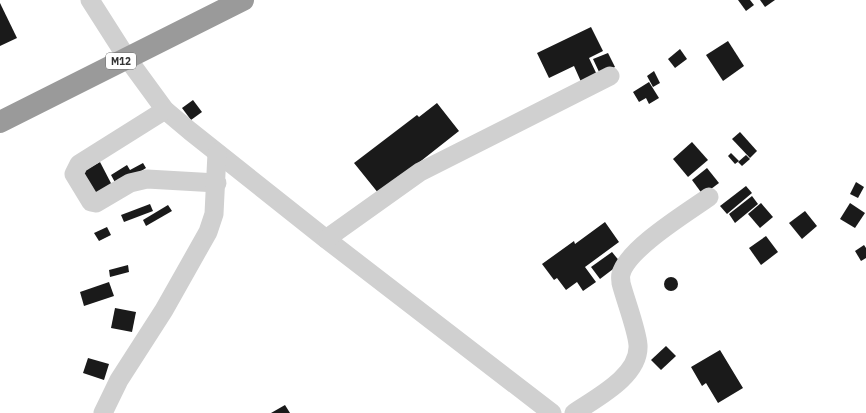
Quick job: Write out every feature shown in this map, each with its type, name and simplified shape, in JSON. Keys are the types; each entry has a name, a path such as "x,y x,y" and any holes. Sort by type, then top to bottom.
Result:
{"highway":[{"name":"M12","path":"0,122 243,0"}],"street":[{"path":"90,0 127,58 166,110 217,153 326,239 552,413"},
{"path":"326,239 420,172 610,76"},
{"path":"166,110 79,164 74,174 91,202 96,203 130,183 147,179 217,182"},
{"path":"103,413 120,380 164,310 208,232 214,214 217,182 217,153"},
{"path":"574,413 618,382 630,369 637,358 638,344 621,283 621,273 633,254 657,234 709,197"}],"building":[{"path":"738,0 750,0 754,5 746,11"},
{"path":"760,0 775,0 765,7"},
{"path":"0,3 17,38 0,46"},
{"path":"591,27 603,51 589,58 598,77 582,84 574,66 549,78 537,53"},
{"path":"728,41 744,66 723,81 706,55"},
{"path":"680,49 687,59 675,68 668,59"},
{"path":"608,53 615,67 600,74 593,59"},
{"path":"654,71 660,83 653,87 647,76"},
{"path":"649,82 659,98 649,104 646,98 639,102 633,92"},
{"path":"193,100 202,112 191,120 182,108"},
{"path":"437,103 459,131 379,194 354,163 417,115 419,117"},
{"path":"740,132 757,151 750,158 732,139"},
{"path":"692,142 708,160 688,177 673,159"},
{"path":"731,153 739,161 735,164 728,156"},
{"path":"746,155 750,159 742,166 738,162"},
{"path":"100,162 113,187 96,197 82,172"},
{"path":"143,163 146,168 117,186 111,175 127,165 130,170"},
{"path":"707,168 719,183 703,195 692,180"},
{"path":"856,182 864,187 858,198 850,194"},
{"path":"746,186 752,193 727,214 720,206"},
{"path":"752,196 758,204 735,223 729,214"},
{"path":"761,203 773,217 760,228 748,214"},
{"path":"850,203 865,213 855,228 840,219"},
{"path":"150,204 153,211 124,222 121,215"},
{"path":"168,205 172,211 146,226 143,220"},
{"path":"805,211 817,226 802,239 789,223"},
{"path":"605,222 619,242 585,267 596,282 583,291 577,282 566,290 557,278 554,280 542,264 574,241 575,244"},
{"path":"107,227 111,235 99,241 94,233"},
{"path":"766,236 778,252 761,265 749,248"},
{"path":"864,245 866,248 866,258 861,261 855,251"},
{"path":"612,252 621,263 600,279 591,267"},
{"path":"128,265 129,272 110,277 109,270"},
{"path":"668,277 674,277 678,281 678,287 674,291 668,291 664,287 664,281"},
{"path":"109,282 114,296 84,306 80,292"},
{"path":"115,308 136,312 132,332 111,328"},
{"path":"666,346 676,356 661,370 651,360"},
{"path":"720,350 743,388 718,403 706,383 702,386 691,367"},
{"path":"88,358 109,364 104,380 83,373"},
{"path":"285,405 290,413 271,413"}]}
